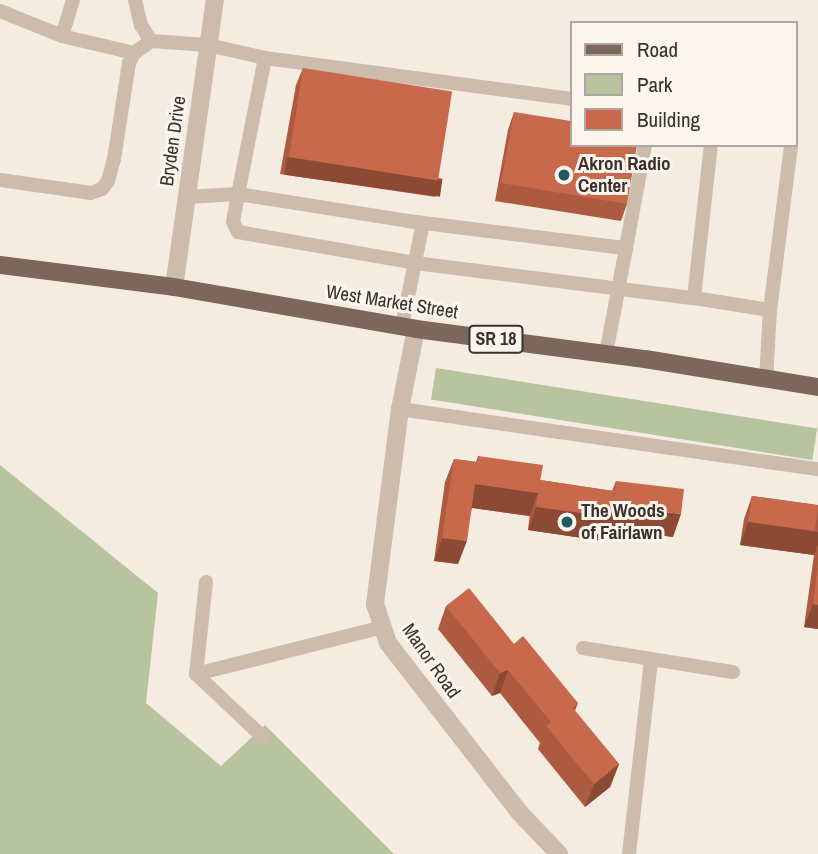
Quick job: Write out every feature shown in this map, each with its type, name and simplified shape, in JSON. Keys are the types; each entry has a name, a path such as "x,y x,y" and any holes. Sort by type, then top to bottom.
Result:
{"main road":[{"name":"West Market Street","path":"0,265 174,287 409,327 766,379 818,383"}],"street":[{"name":"Bryden Drive","path":"174,287 215,0"},
{"name":"Manor Road","path":"409,327 374,604 388,643 519,812 559,854"}],"lane":[{"path":"62,36 73,0"},
{"path":"135,0 141,25 151,41"},
{"path":"0,11 62,36 134,53"},
{"path":"0,180 91,193 102,189 108,181 114,159 129,63 134,53 151,41 208,45 264,58 570,99"},
{"path":"264,58 233,222 238,232 415,263 770,310"},
{"path":"606,354 645,147"},
{"path":"694,298 711,147"},
{"path":"766,379 770,310 792,147"},
{"path":"187,197 239,194 424,222 626,248"},
{"path":"409,327 415,263 424,222"},
{"path":"400,409 818,469"},
{"path":"195,674 206,582"},
{"path":"195,674 383,627"},
{"path":"583,648 733,672"},
{"path":"629,854 651,660"},
{"path":"195,674 264,738"}],"green space":[{"path":"436,368 817,428 812,460 431,400"},
{"path":"0,465 158,593 146,703 221,766 265,725 394,854 0,854"}],"building":[{"path":"303,68 452,92 438,181 289,157"},
{"name":"Akron Radio Center","path":"514,112 570,121 570,147 637,147 627,204 501,183"},
{"path":"478,456 543,465 538,493 475,484 467,541 442,538 454,459 478,462"},
{"path":"540,480 614,491 613,504 616,481 684,489 681,514 613,505 611,517 536,507"},
{"path":"752,496 818,505 815,531 748,522"},
{"path":"818,564 818,605 813,604"},
{"path":"469,588 514,644 523,636 578,703 573,708 619,764 594,784 546,726 551,722 508,670 500,673 446,606"}],"place":[{"name":"Akron Radio Center","path":"564,175"},
{"name":"The Woods of Fairlawn","path":"567,522"}]}
